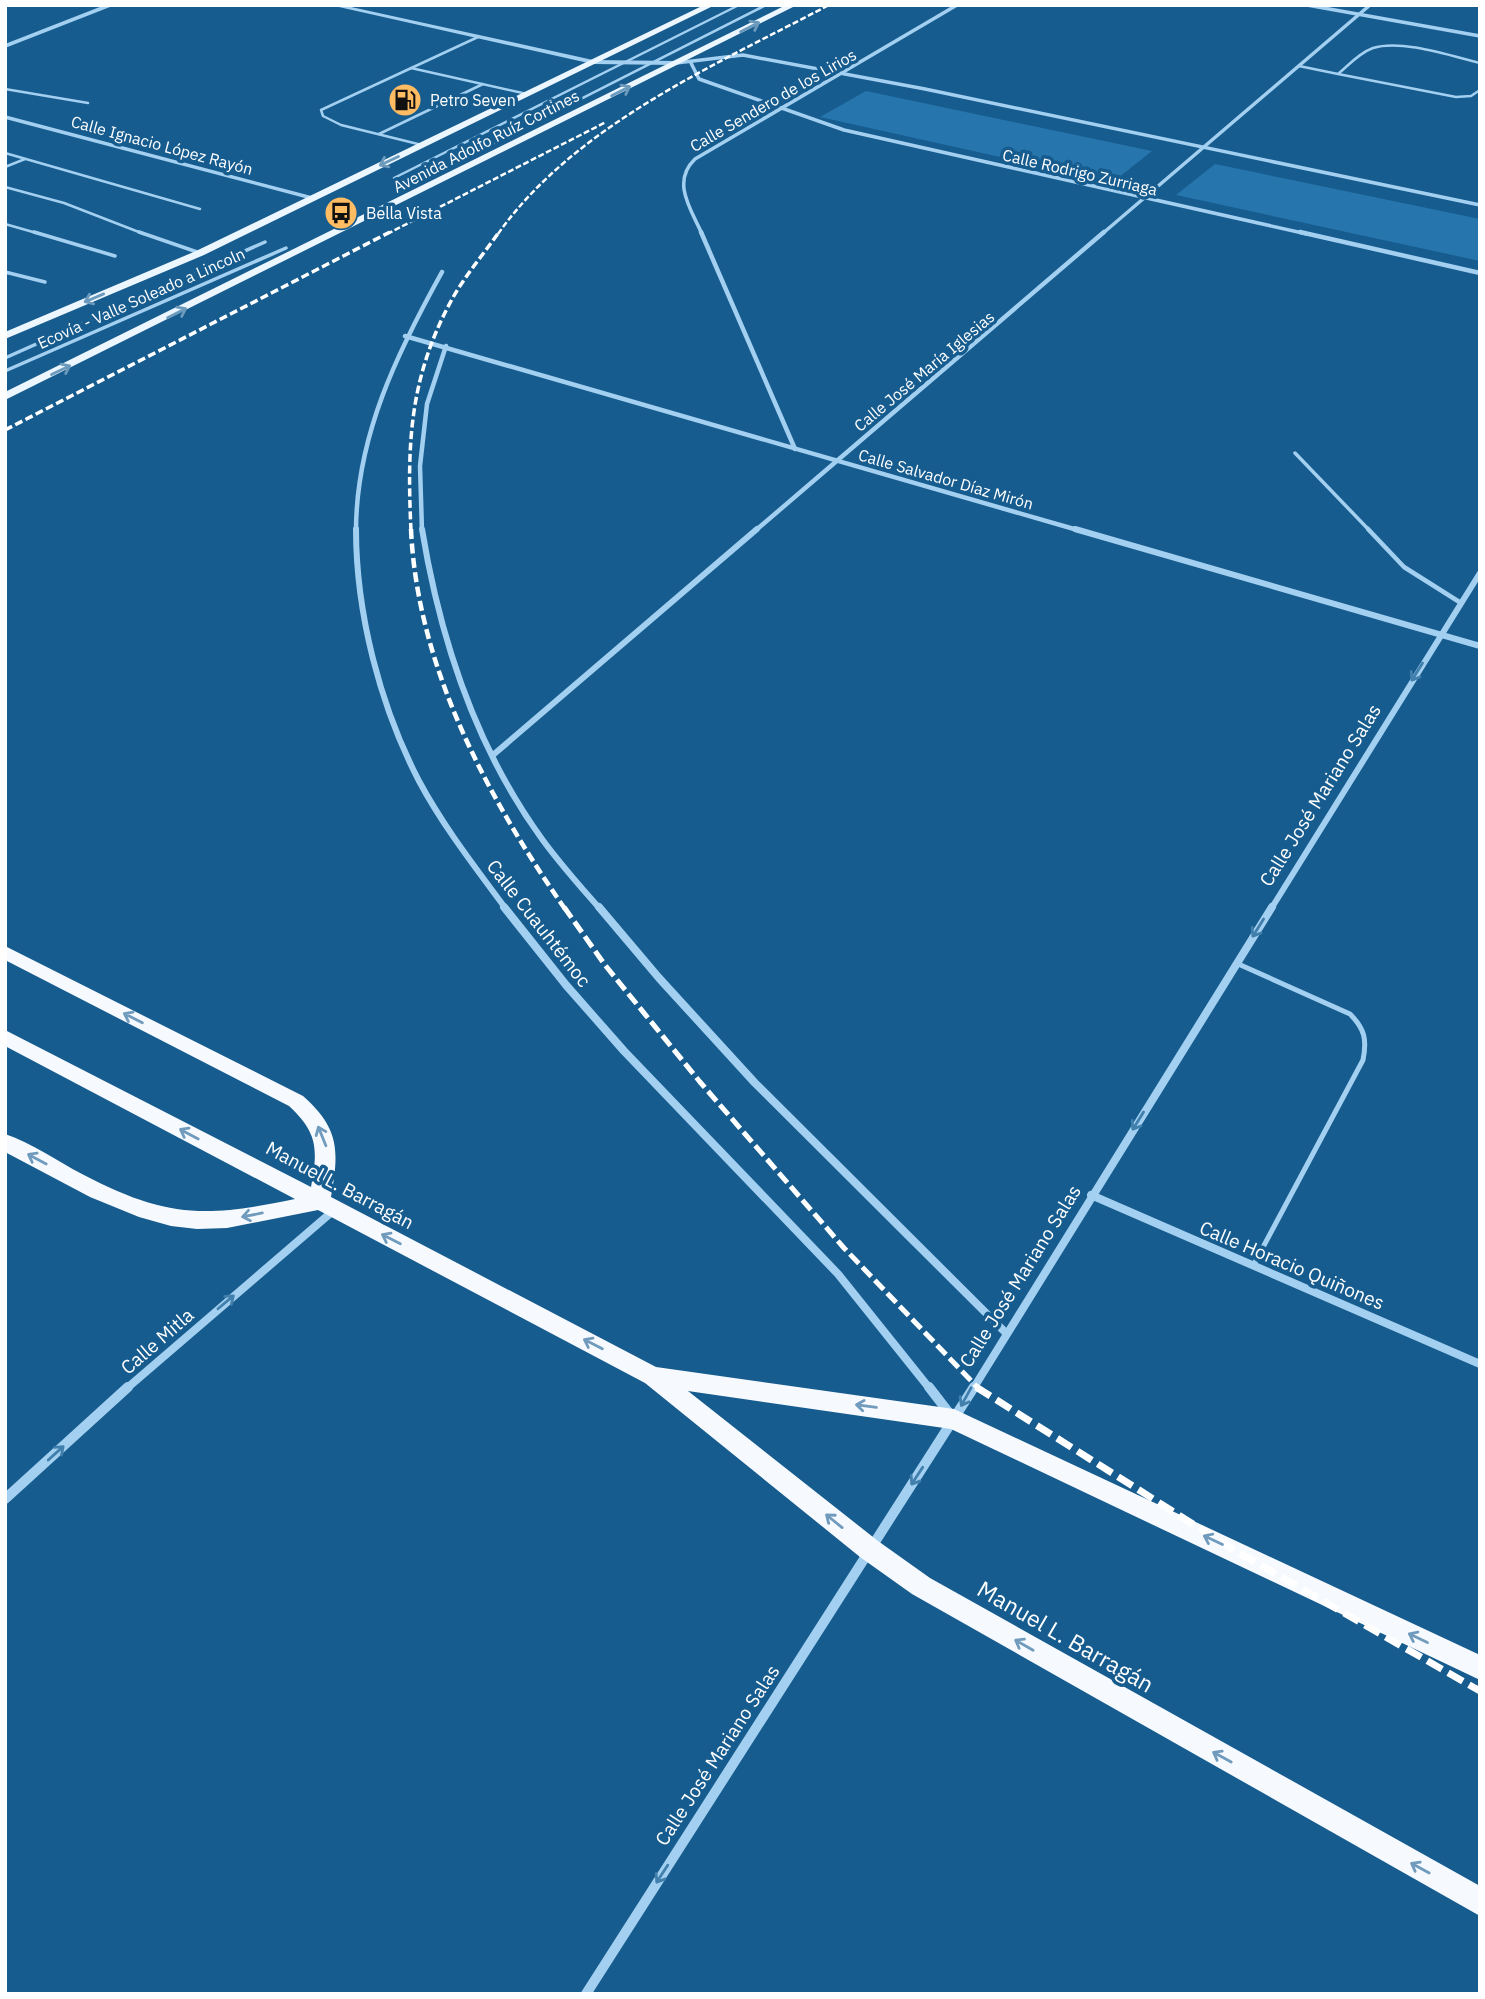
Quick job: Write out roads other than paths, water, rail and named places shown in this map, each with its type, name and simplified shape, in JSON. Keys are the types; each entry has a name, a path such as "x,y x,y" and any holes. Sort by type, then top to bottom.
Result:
{"highway":[{"path":"5,952 296,1101 312,1114 323,1133 328,1152 327,1206 196,1221 156,1213 111,1198 5,1142"},
{"name":"Manuel L. Barragán","path":"5,1037 653,1376 869,1549 921,1586 1480,1902"},
{"name":"Manuel L. Barragán","path":"653,1376 954,1419 1480,1668"}],"main road":[{"name":"Avenida Adolfo Ruíz Cortines","path":"5,336 200,253 711,5"},
{"name":"Avenida Adolfo Ruíz Cortines","path":"5,397 793,5"}],"street":[{"path":"5,46 110,5"},
{"path":"333,5 593,62 676,64 743,55 925,89 1480,205"},
{"name":"Calle Sendero de los Lirios","path":"795,449 680,182 684,169 695,159 957,5"},
{"path":"1307,5 1480,36"},
{"name":"Calle José María Iglesias","path":"493,755 1370,5"},
{"name":"Calle Rodrigo Zurriaga","path":"691,63 698,79 844,130 1480,273"},
{"name":"Calle Ignacio López Rayón","path":"5,117 312,198"},
{"name":"Calle Cuauhtémoc","path":"442,272 405,336 376,410 362,464 356,509 360,580 372,653 418,777 454,837 514,921 591,1016 711,1144 838,1273 954,1419"},
{"name":"Calle Salvador Díaz Mirón","path":"405,336 1480,646"},
{"path":"446,346 431,387 420,450 422,543 446,645 493,755 534,828 643,960 750,1078 1006,1333"},
{"name":"Calle José Mariano Salas","path":"586,1994 954,1419 1480,573"},
{"name":"Calle Horacio Quiñones","path":"1091,1195 1480,1364"},
{"name":"Calle Mitla","path":"5,1499 327,1206"}],"lane":[{"path":"394,178 739,5"},
{"path":"413,184 766,5"},
{"path":"422,145 330,121 323,116 321,110 478,37"},
{"path":"1338,74 1366,52 1379,47 1407,49 1480,63"},
{"path":"1299,66 1456,97 1472,96 1480,90"},
{"path":"411,68 528,94"},
{"path":"379,134 484,84"},
{"path":"5,89 88,103"},
{"path":"5,153 200,209"},
{"path":"5,167 25,159"},
{"path":"5,187 64,203 169,244 200,253"},
{"path":"5,224 116,256"},
{"path":"5,358 265,242"},
{"name":"Ecovía - Valle Soleado a Lincoln","path":"5,371 286,248"},
{"path":"5,272 45,282"},
{"path":"1295,453 1404,567 1461,603"},
{"path":"1236,963 1350,1014 1363,1026 1367,1042 1363,1060 1253,1266"}],"railway":[{"path":"498,234 529,196 566,161 606,130 694,75 829,5"},
{"path":"387,234 606,122"},
{"path":"5,430 390,232"},
{"path":"411,531 411,442 426,359 436,331 455,294 499,232"},
{"path":"411,529 416,580 427,631 442,681 461,729 509,822 565,909"},
{"path":"564,907 605,965 700,1082 844,1248 979,1389"},
{"path":"979,1389 1234,1550 1480,1691"}],"place":[{"name":"Petro Seven","path":"405,100"},
{"name":"Bella Vista","path":"341,213"}]}
